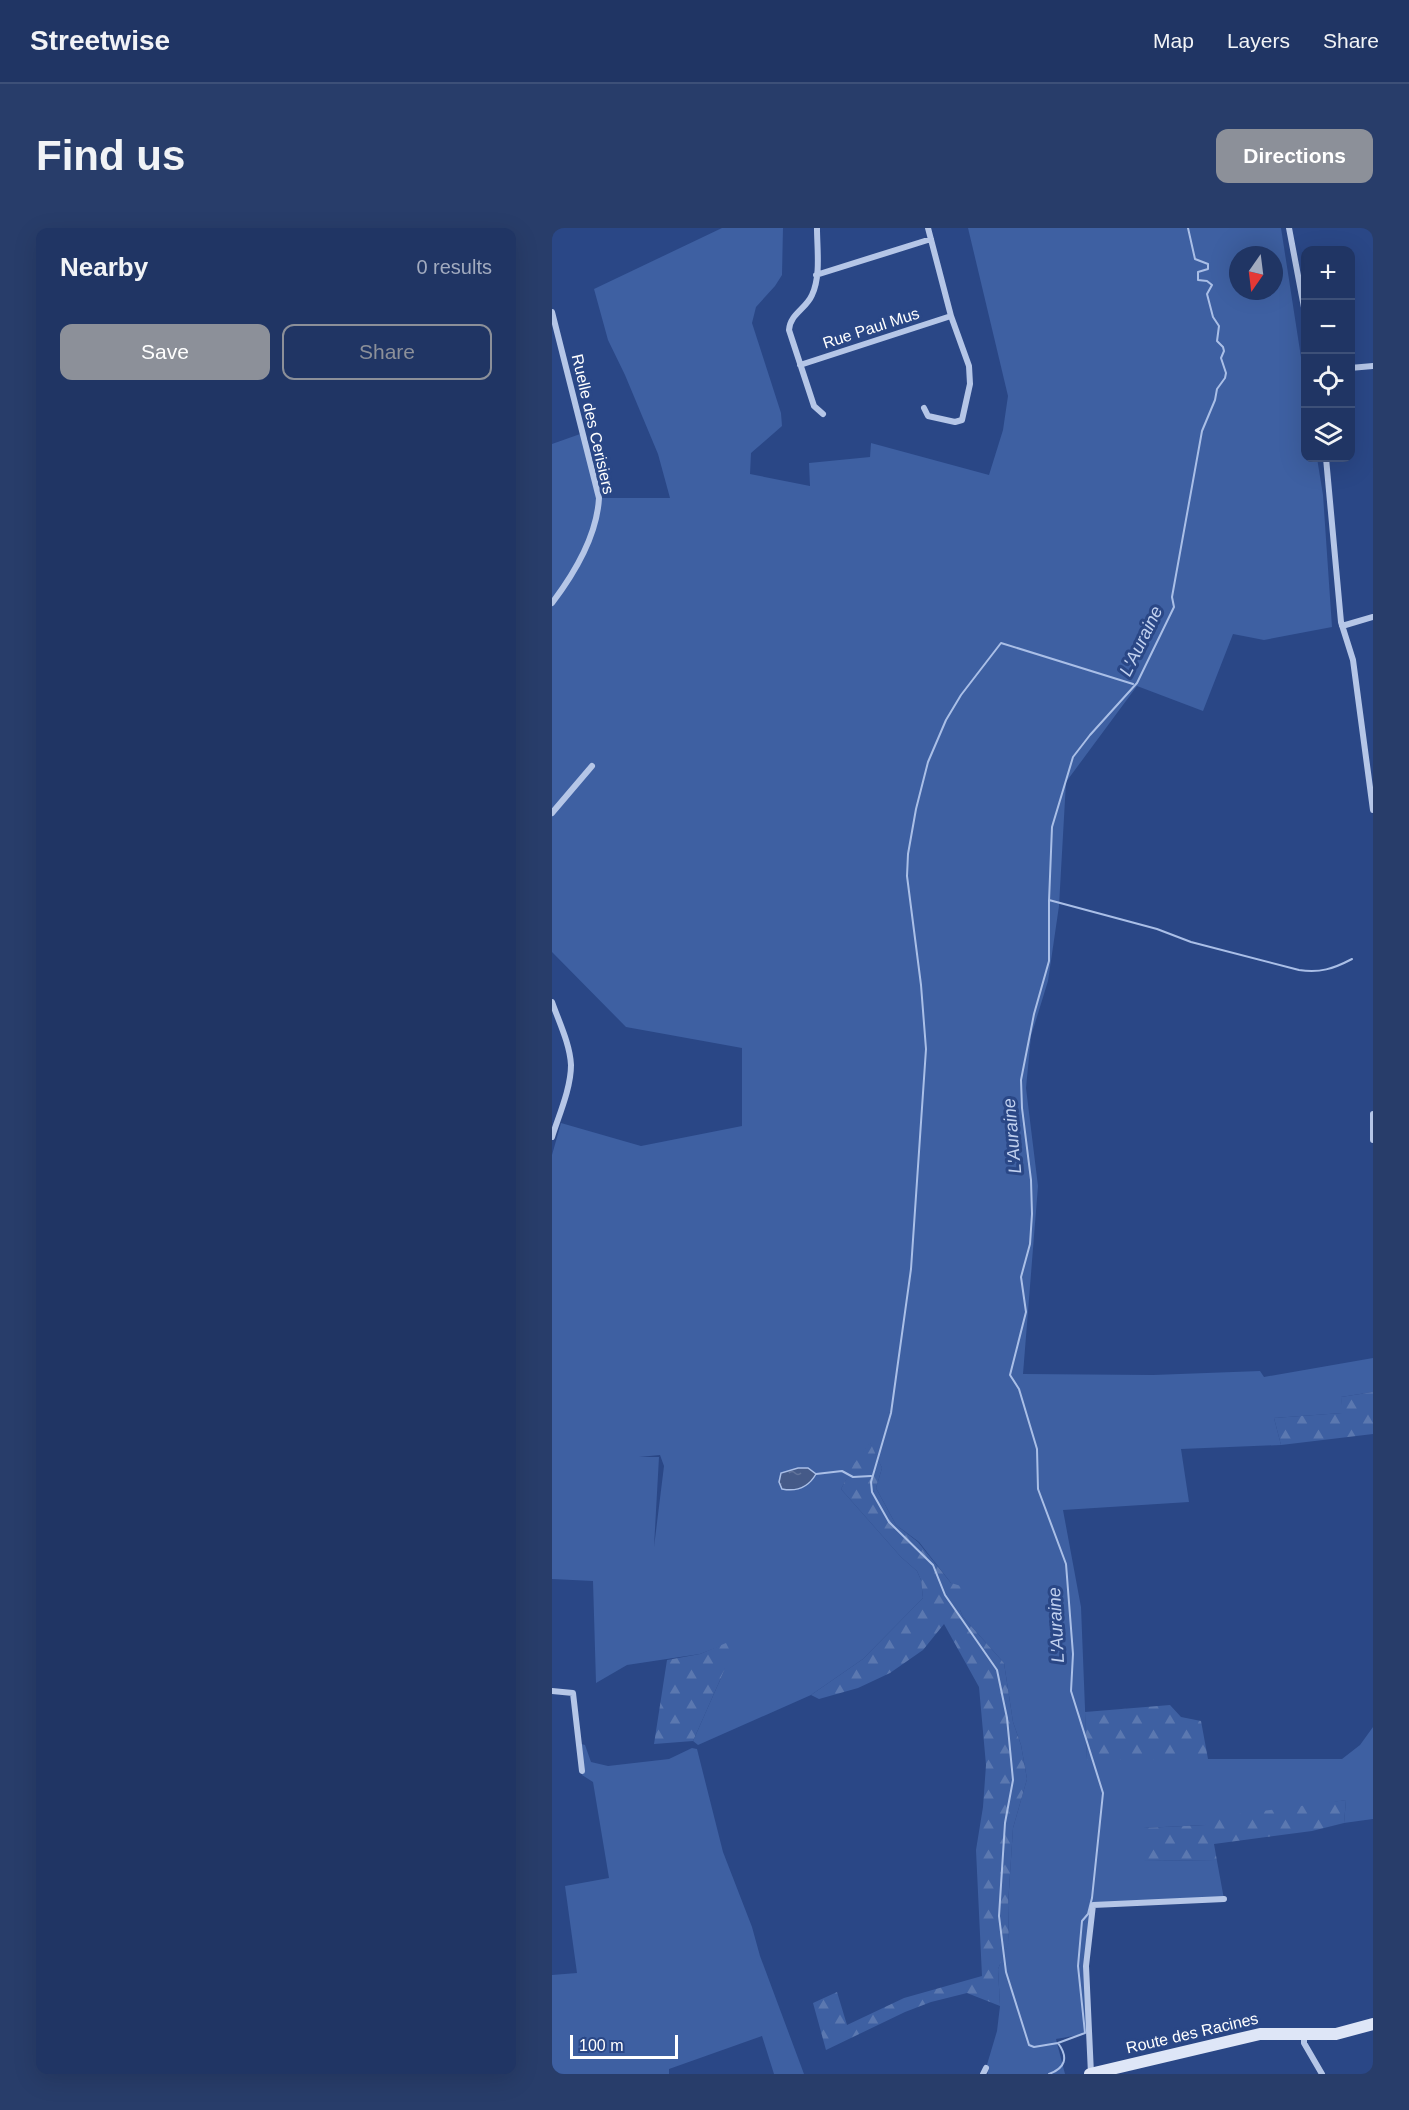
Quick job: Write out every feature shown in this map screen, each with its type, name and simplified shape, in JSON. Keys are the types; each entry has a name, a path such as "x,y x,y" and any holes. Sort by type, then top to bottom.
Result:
{"main road":[{"name":"Route des Racines","path":"1091,2074 1247,2036 1270,2032 1336,2034 1373,2024"}],"street":[{"path":"817,228 816,275 812,296 793,317 789,330 814,406 823,414"},
{"path":"924,408 928,416 955,422 962,420 966,411 970,384 969,366 951,316 928,228"},
{"path":"1289,228 1302,300"},
{"path":"816,275 931,239"},
{"name":"Ruelle des Cerisiers","path":"552,312 599,498 598,514 585,547 567,582 552,603"},
{"name":"Rue Paul Mus","path":"800,365 951,316"},
{"path":"1355,368 1373,366"},
{"path":"1326,462 1342,626 1353,660 1373,810"},
{"path":"1342,626 1373,617"},
{"path":"552,813 592,766"},
{"path":"552,1002 571,1065 569,1080 552,1137"},
{"path":"1373,1114 1373,1140"},
{"path":"552,1692 573,1693 582,1772"},
{"path":"1091,2074 1086,1965 1092,1905 1224,1899"},
{"path":"1304,2034 1304,2043 1322,2074"}],"green space":[{"path":"722,228 783,228 782,275 756,307 752,323 781,413 782,426 751,453 750,474 810,486 809,463 870,457 871,443 989,475 1003,430 1008,396 968,228 1281,228 1301,357 1301,462 1318,462 1323,495 1332,627 1264,640 1233,634 1203,711 1137,686 1066,782 1059,906 1048,981 1031,1036 1026,1088 1038,1186 1023,1374 1153,1375 1260,1371 1264,1377 1373,1358 1373,1392 1341,1397 1343,1413 1274,1418 1281,1445 1181,1449 1189,1502 1063,1510 1081,1607 1087,1759 1342,1759 1360,1745 1373,1727 1373,1819 1344,1823 1346,1800 1205,1825 1144,1828 1144,1860 1217,1861 1224,1899 1093,1905 1086,1966 1090,2033 1056,2039 1065,2074 988,2074 986,2068 997,2031 1000,2006 998,1969 1009,1942 1008,1905 1013,1828 1027,1779 1021,1745 1013,1722 1004,1663 963,1617 951,1583 919,1542 896,1525 876,1488 882,1468 870,1443 841,1489 901,1557 917,1571 921,1580 923,1598 863,1659 811,1695 698,1745 693,1741 724,1671 726,1644 700,1654 627,1665 596,1683 593,1581 552,1579 552,1155 561,1123 641,1146 742,1126 742,1048 626,1027 552,952 552,444 583,433 599,498 670,498 658,454 608,340 594,289","holes":["660,1455 664,1466 654,1547 659,1457 639,1457"]},
{"path":"1373,1392 1373,1434 1281,1445 1274,1418 1342,1413 1341,1397"},
{"path":"870,1442 882,1468 876,1488 896,1525 918,1542 951,1583 961,1586 960,1610 963,1617 1004,1663 1013,1722 1021,1745 1027,1779 1013,1828 1008,1905 1009,1943 998,1969 1000,2006 967,1993 931,2002 826,2050 813,2003 837,1992 847,2025 904,1998 982,1976 976,1850 983,1807 986,1765 979,1687 944,1624 923,1650 890,1673 858,1688 819,1699 811,1695 863,1659 923,1598 921,1580 917,1571 901,1557 841,1489 854,1464"},
{"path":"726,1643 730,1651 724,1671 693,1741 654,1744 667,1660 700,1654"},
{"path":"1170,1705 1181,1717 1201,1721 1208,1759 1087,1760 1085,1712"},
{"path":"578,1743 585,1745 591,1762 608,1766 669,1759 692,1748 697,1749 723,1852 804,2074 774,2074 762,2036 669,2069 669,2074 552,2074 552,1975 577,1973 565,1886 609,1878 593,1782 582,1775"},
{"path":"1346,1800 1344,1823 1312,1831 1214,1844 1217,1861 1143,1860 1144,1828 1205,1825 1208,1818"}],"water":[{"path":"798,1468 808,1468 816,1474 802,1488 782,1489 779,1482 781,1473"}],"waterway":[{"name":"L'Auraine","path":"1049,2074 1059,2069 1064,2062 1058,2043 1085,2033 1078,1966 1082,1921 1088,1914 1092,1898 1103,1793 1071,1691 1073,1654 1066,1564 1038,1489 1037,1449 1019,1389 1010,1375 1026,1312 1021,1277 1030,1244 1032,1214 1021,1080 1034,1014 1049,961 1052,827 1073,757 1137,683 1174,607 1172,597 1202,431 1215,400 1217,389 1226,373 1221,358 1223,347 1217,341 1219,326 1213,317 1207,294 1212,285 1207,281 1198,280 1198,272 1208,269 1208,264 1195,259 1188,228"},
{"path":"1058,2043 1034,2047 1029,2045 1006,1972 999,1916 1005,1823 1013,1780 1007,1718 997,1670 945,1595 933,1565 889,1522 872,1492 871,1482 891,1413 911,1269 926,1049 921,985 907,876 908,854 916,809 928,762 946,720 961,695 1001,643 1133,684"},
{"path":"1049,900 1157,929 1191,942 1299,970 1326,969 1352,959"},
{"path":"816,1474 842,1471 853,1477 871,1476"}]}
